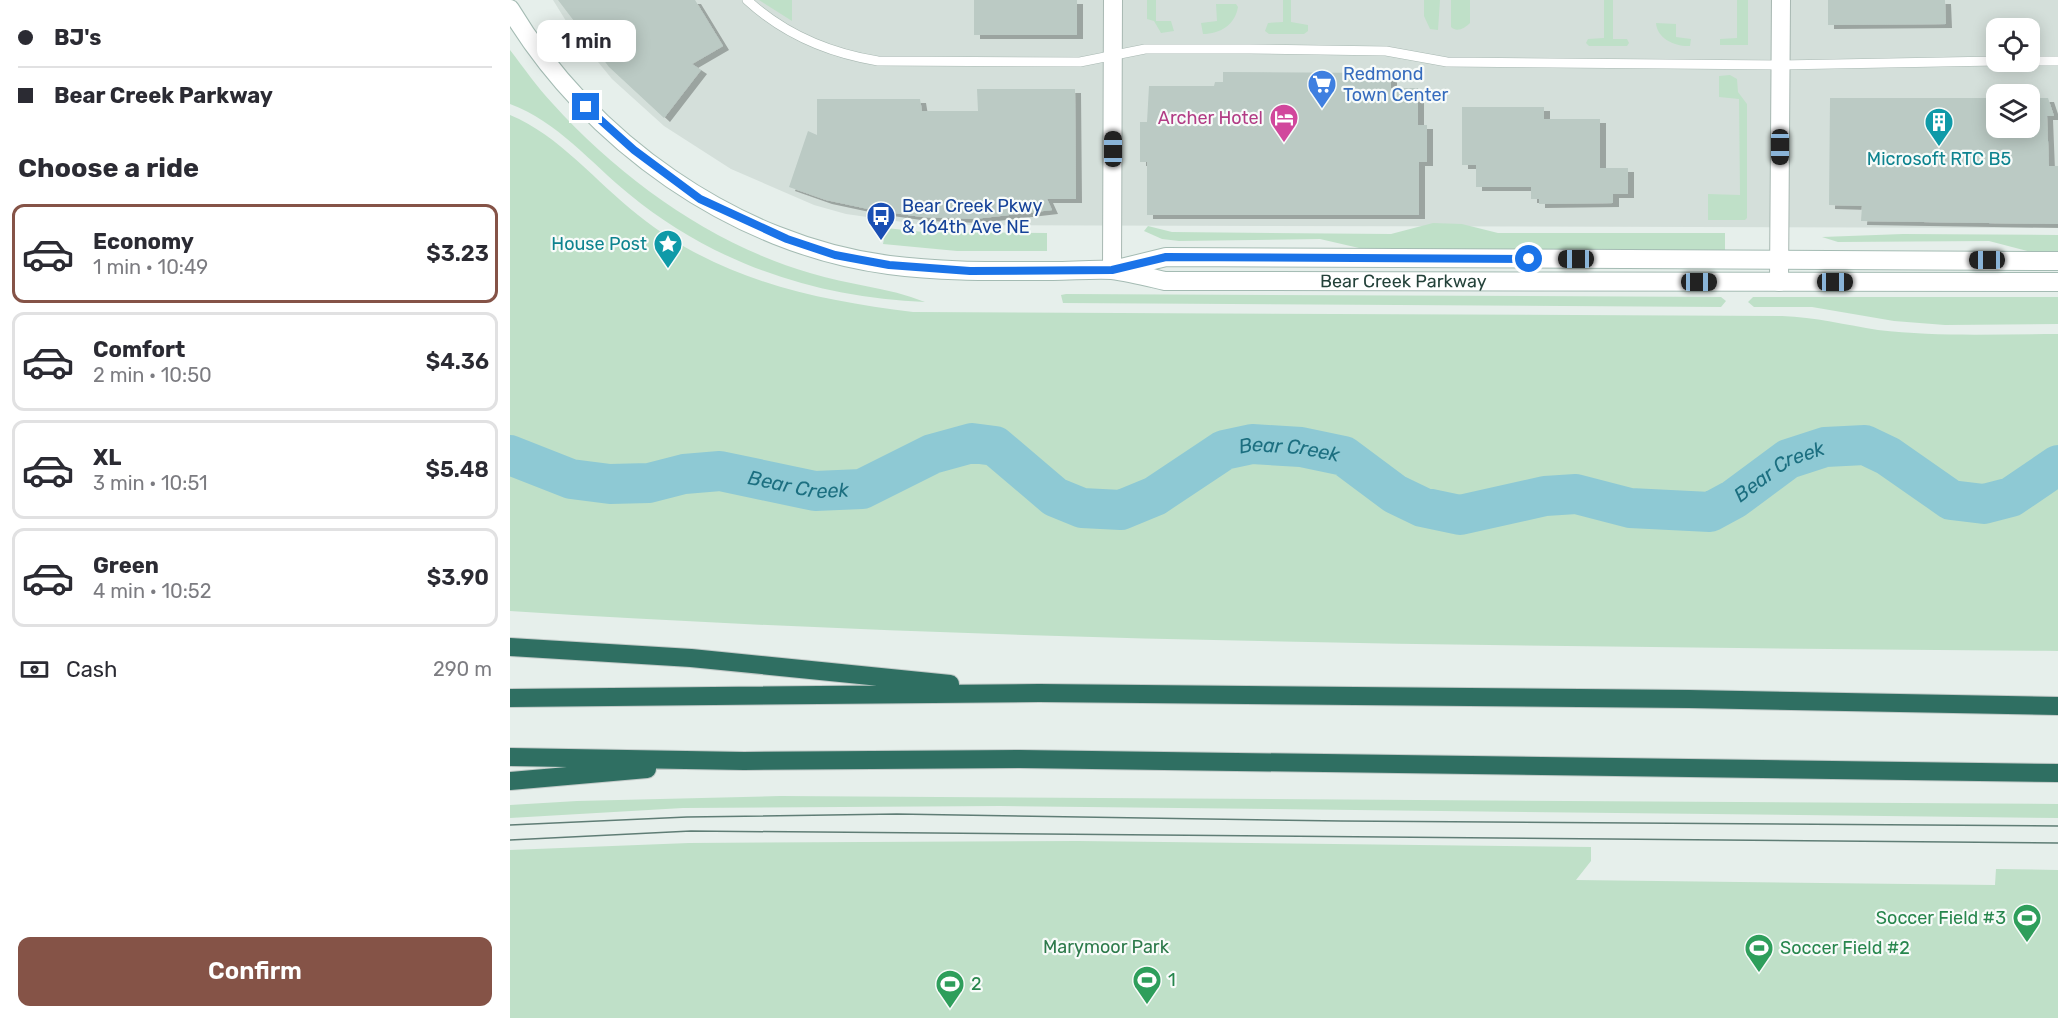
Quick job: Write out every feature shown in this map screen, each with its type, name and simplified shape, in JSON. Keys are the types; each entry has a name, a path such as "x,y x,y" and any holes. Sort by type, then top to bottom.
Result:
{"highway":[{"path":"510,647 691,658 1038,693"},
{"path":"510,698 1038,693 1689,699 2058,706"},
{"path":"510,757 744,761 1020,759 2058,773"},
{"path":"510,781 744,761"}],"main road":[{"path":"1112,270 1113,0"},
{"path":"1779,282 1780,0"},
{"name":"Bear Creek Parkway","path":"510,9 586,107 634,150 700,199 787,239 835,255 889,265 970,271 1112,270 1165,281 2058,282"},
{"name":"Bear Creek Parkway","path":"1112,270 1166,257 2058,261"}],"lane":[{"path":"747,0 758,10 811,43 847,56 878,61 1080,62 1145,49 1322,49 1386,51 1447,62 1781,65 1986,61"},
{"path":"2040,61 2058,61"}],"shaded area":[{"name":"Redmond Town Center","path":"553,0 2058,0 2058,228 924,225 846,214 814,205 731,169 664,126 612,79 571,29"}],"green space":[{"path":"759,0 792,0 792,21"},
{"path":"1147,0 1156,0 1156,21 1171,21 1174,31 1161,33 1154,21 1147,19"},
{"path":"1283,0 1291,0 1291,22 1308,25 1308,31 1304,34 1269,34 1265,31 1268,23 1283,22"},
{"path":"1424,0 1440,0 1438,30 1430,29 1424,16"},
{"path":"1451,0 1470,0 1470,23 1466,27 1456,30 1451,27"},
{"path":"1604,0 1613,0 1613,39 1627,39 1629,43 1627,46 1589,46 1586,43 1588,39 1604,38"},
{"path":"1737,0 1748,0 1748,45 1720,45 1720,39 1737,38"},
{"path":"1216,4 1236,4 1238,7 1234,19 1221,30 1203,34 1201,23 1217,21"},
{"path":"1656,23 1676,24 1676,37 1691,39 1690,46 1668,41 1657,29"},
{"path":"510,50 547,98 608,158 638,183 703,227 738,245 810,273 897,293 925,302 845,293 806,284 731,257 695,239 661,218 629,194 573,144 543,121 510,104"},
{"path":"1730,75 1737,79 1738,92 1747,104 1747,218 1745,220 1708,220 1708,194 1740,195 1739,99 1719,97 1719,76"},
{"path":"510,115 528,124 561,147 638,215 669,237 701,255 734,271 768,283 839,301 876,307 913,312 1782,316 1923,334 2058,334 2058,651 1477,645 1090,637 703,622 510,611"},
{"path":"1433,223 1462,224 1498,233 1725,233 1725,251 1372,251 1320,239 1179,241 1162,239 1144,231 1148,226 1172,232 1391,234"},
{"path":"886,228 923,232 1047,233 1047,251 957,251 883,244"},
{"path":"1903,234 2058,235 2058,254 2039,254 1989,241 1838,242 1822,237"},
{"path":"1061,295 1721,297 1726,301 1721,307 1063,303"},
{"path":"1753,297 2058,297 2058,324 1945,325 1894,321 1812,307 1754,307 1748,302"},
{"path":"780,796 2058,804 2058,818 1000,806 683,808 510,818 510,805"},
{"name":"Marymoor Park","path":"1078,841 1591,847 1591,861 1576,880 1995,885 1996,869 2058,870 2058,1018 510,1018 510,850 689,843"}],"building":[{"path":"558,0 695,0 723,46 692,64 701,70 664,118 609,67"},
{"path":"974,0 1077,0 1077,35 974,35"},
{"path":"1828,0 1945,0 1946,24 1828,25"},
{"name":"Archer Hotel","path":"1223,72 1391,73 1391,88 1418,88 1418,125 1427,125 1427,162 1419,162 1419,215 1147,215 1147,162 1140,162 1140,122 1147,122 1149,86 1214,86 1215,82 1223,82"},
{"path":"977,89 1075,89 1076,199 1047,199 1052,210 974,219 922,217 826,200 789,187 808,131 817,135 817,99 920,99 922,111 978,111"},
{"name":"Microsoft RTC B5","path":"1830,98 1986,98 1986,138 2040,138 2040,98 2048,98 2054,116 2047,116 2049,166 2058,166 2058,224 1861,221 1862,206 1829,205"},
{"path":"1462,107 1544,107 1544,119 1600,119 1600,168 1628,168 1628,194 1613,194 1613,203 1539,204 1539,199 1531,199 1531,187 1476,187 1476,165 1462,165"}],"waterway":[{"name":"Bear Creek","path":"510,455 571,479 610,484 649,483 684,474 720,471 815,491 862,489 932,454 972,443 995,446 1055,497 1082,508 1121,510 1155,496 1224,450 1252,444 1301,447 1344,456 1395,494 1422,507 1460,515 1545,496 1576,494 1630,508 1710,512 1734,499 1788,459 1825,447 1865,445 1888,456 1951,500 1984,504 2011,497 2058,465"}],"tram line":[{"path":"510,825 687,817 897,814 1341,821 2058,826"},
{"path":"510,840 691,831 2058,843"}],"place":[{"name":"Redmond Town Center","path":"1322,110"},
{"name":"Archer Hotel","path":"1284,144"},
{"name":"Microsoft RTC B5","path":"1939,148"},
{"name":"Bear Creek Pkwy & 164th Ave NE","path":"881,242"},
{"name":"House Post","path":"668,270"},
{"name":"Soccer Field #3","path":"2027,944"},
{"name":"Soccer Field #2","path":"1759,974"},
{"name":"1","path":"1147,1006"},
{"name":"2","path":"950,1010"}],"route":[{"path":"586,107 634,150 700,199 787,239 835,255 889,265 970,271 1052,271 1112,270 1166,257 1529,259"}]}
